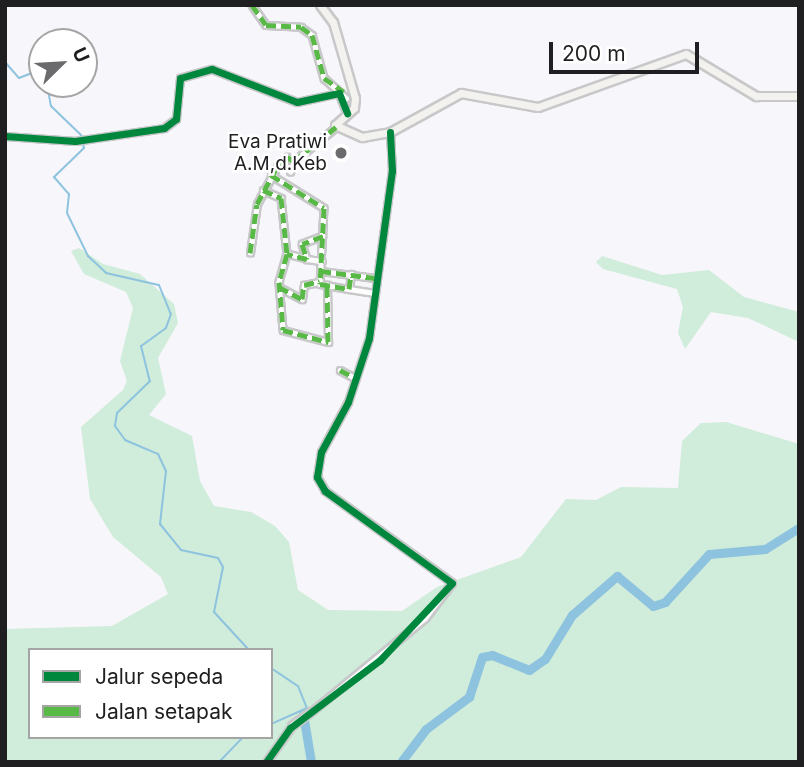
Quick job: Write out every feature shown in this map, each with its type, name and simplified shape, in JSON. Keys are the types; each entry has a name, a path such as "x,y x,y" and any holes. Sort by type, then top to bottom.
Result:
{"main road":[{"path":"320,5 333,22 354,90 355,104 335,127 367,138 390,132 461,93 538,107 686,54 756,96 799,96"}],"street":[{"path":"252,5 266,25 301,27 312,35 324,78 341,88 347,113"},
{"path":"5,136 113,138 170,126 180,78 193,71 226,71 297,102 337,92 346,102"},
{"path":"290,172 294,161 335,127"},
{"path":"266,762 292,726 425,618 452,583 319,482 321,452 355,378 369,338 374,278 389,200 390,132"},
{"path":"250,253 263,190 285,158 294,161"},
{"path":"271,175 323,206 320,281"},
{"path":"263,190 281,198 287,254 279,286 281,328 328,342 327,285"},
{"path":"307,259 302,244 323,236"},
{"path":"287,254 322,261"},
{"path":"321,271 374,278"},
{"path":"349,289 351,274"},
{"path":"279,286 302,299 304,285 320,281 327,285 373,293"},
{"path":"340,370 355,378"}],"green space":[{"path":"79,248 103,264 140,274 174,304 178,323 158,358 166,394 149,415 192,436 200,481 214,506 251,512 275,526 289,542 298,590 328,610 402,611 437,587 521,557 566,499 596,500 621,487 678,488 682,441 701,423 726,422 799,444 799,762 5,762 5,629 112,626 168,594 161,577 113,537 90,499 81,427 123,390 127,381 120,361 133,308 126,292 84,274 71,251"},
{"path":"602,256 662,275 709,270 744,297 799,312 799,342 748,318 711,312 685,349 678,333 683,307 677,289 603,269 596,262"}],"waterway":[{"path":"5,62 19,78 28,74"},
{"path":"50,98 51,106 81,135 84,148 54,177 69,194 67,213 88,256 106,273 159,285 171,314 166,328 141,346 150,381 117,413 115,426 125,440 158,454 166,471 160,524 181,550 218,558 223,567 214,612 247,648"},
{"path":"401,762 426,729 469,697 482,657 492,655 529,670 545,659 572,615 617,576 653,606 665,602 709,554 765,549 799,528"},
{"path":"273,669 298,686 307,708 273,723"},
{"path":"303,714 311,762"},
{"path":"219,762 241,739"}],"marked path":[{"path":"252,5 266,25 301,27 312,35 324,78 344,92"},
{"path":"250,253 257,204 278,165 287,157 294,161 336,127"},
{"path":"271,175 324,208 320,284 349,289 351,274"},
{"path":"263,190 281,198 287,254"},
{"path":"323,236 302,244 307,259 287,254 279,282 283,330 328,342 327,285"},
{"path":"321,271 375,278"},
{"path":"279,287 302,299 304,285 320,281"},
{"path":"340,370 355,378"}],"cycle path":[{"path":"5,136 75,141 164,128 176,119 180,78 212,69 297,102 339,93 347,113"},
{"path":"266,762 290,728 380,660 452,583 325,491 317,477 321,452 348,402 369,338 392,171 390,132"}],"place":[{"name":"Eva Pratiwi A.M,d.Keb","path":"341,153"}]}
